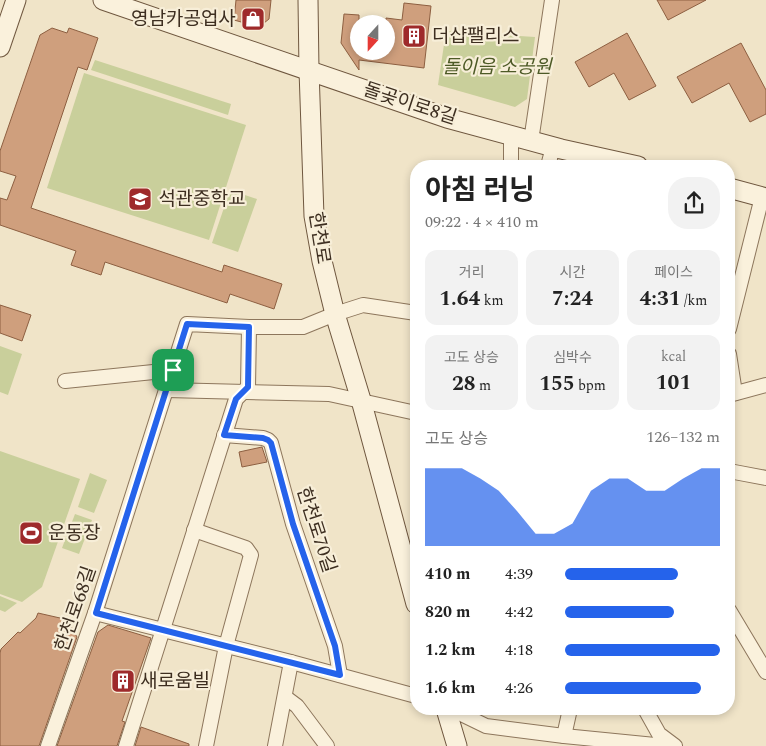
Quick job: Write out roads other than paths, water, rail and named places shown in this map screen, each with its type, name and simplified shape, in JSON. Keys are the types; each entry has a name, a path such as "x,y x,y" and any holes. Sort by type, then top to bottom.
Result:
{"main road":[{"path":"0,47 16,0"},
{"path":"102,0 309,70"},
{"name":"한천로","path":"308,0 314,216 322,261 335,314 361,400 410,582"},
{"name":"돌곶이로8길","path":"309,70 447,118 599,160"},
{"path":"735,190 764,198"},
{"path":"448,715 457,746"}],"street":[{"path":"531,141 552,0"},
{"path":"511,160 512,136"},
{"path":"550,160 553,147"},
{"path":"735,307 764,198"},
{"name":"한천로68길","path":"48,746 96,613 187,324 303,327 335,314 363,306 410,312"},
{"path":"126,746 236,399 248,387 249,327"},
{"path":"65,382 173,370"},
{"path":"735,393 766,385"},
{"path":"167,390 328,394 410,412"},
{"name":"한천로70길","path":"224,435 263,438 271,443 293,524 335,646 340,675"},
{"path":"735,473 766,478"},
{"path":"194,530 246,548 251,555 226,646 206,746"},
{"path":"96,613 410,694"},
{"path":"735,620 766,672"},
{"path":"275,746 291,662"},
{"path":"285,697 297,706 327,746"},
{"path":"463,715 486,726 537,739 564,736 603,743 665,746"},
{"path":"564,736 569,715"},
{"path":"648,715 659,734 674,746"}],"place":[{"name":"영남카공업사","path":"253,19"},
{"name":"더샵팰리스","path":"414,36"},
{"name":"석관중학교","path":"140,199"},
{"name":"운동장","path":"31,533"},
{"name":"새로움빌","path":"123,681"}],"park label":[{"name":"돌이음 소공원","path":"497,67"}]}
